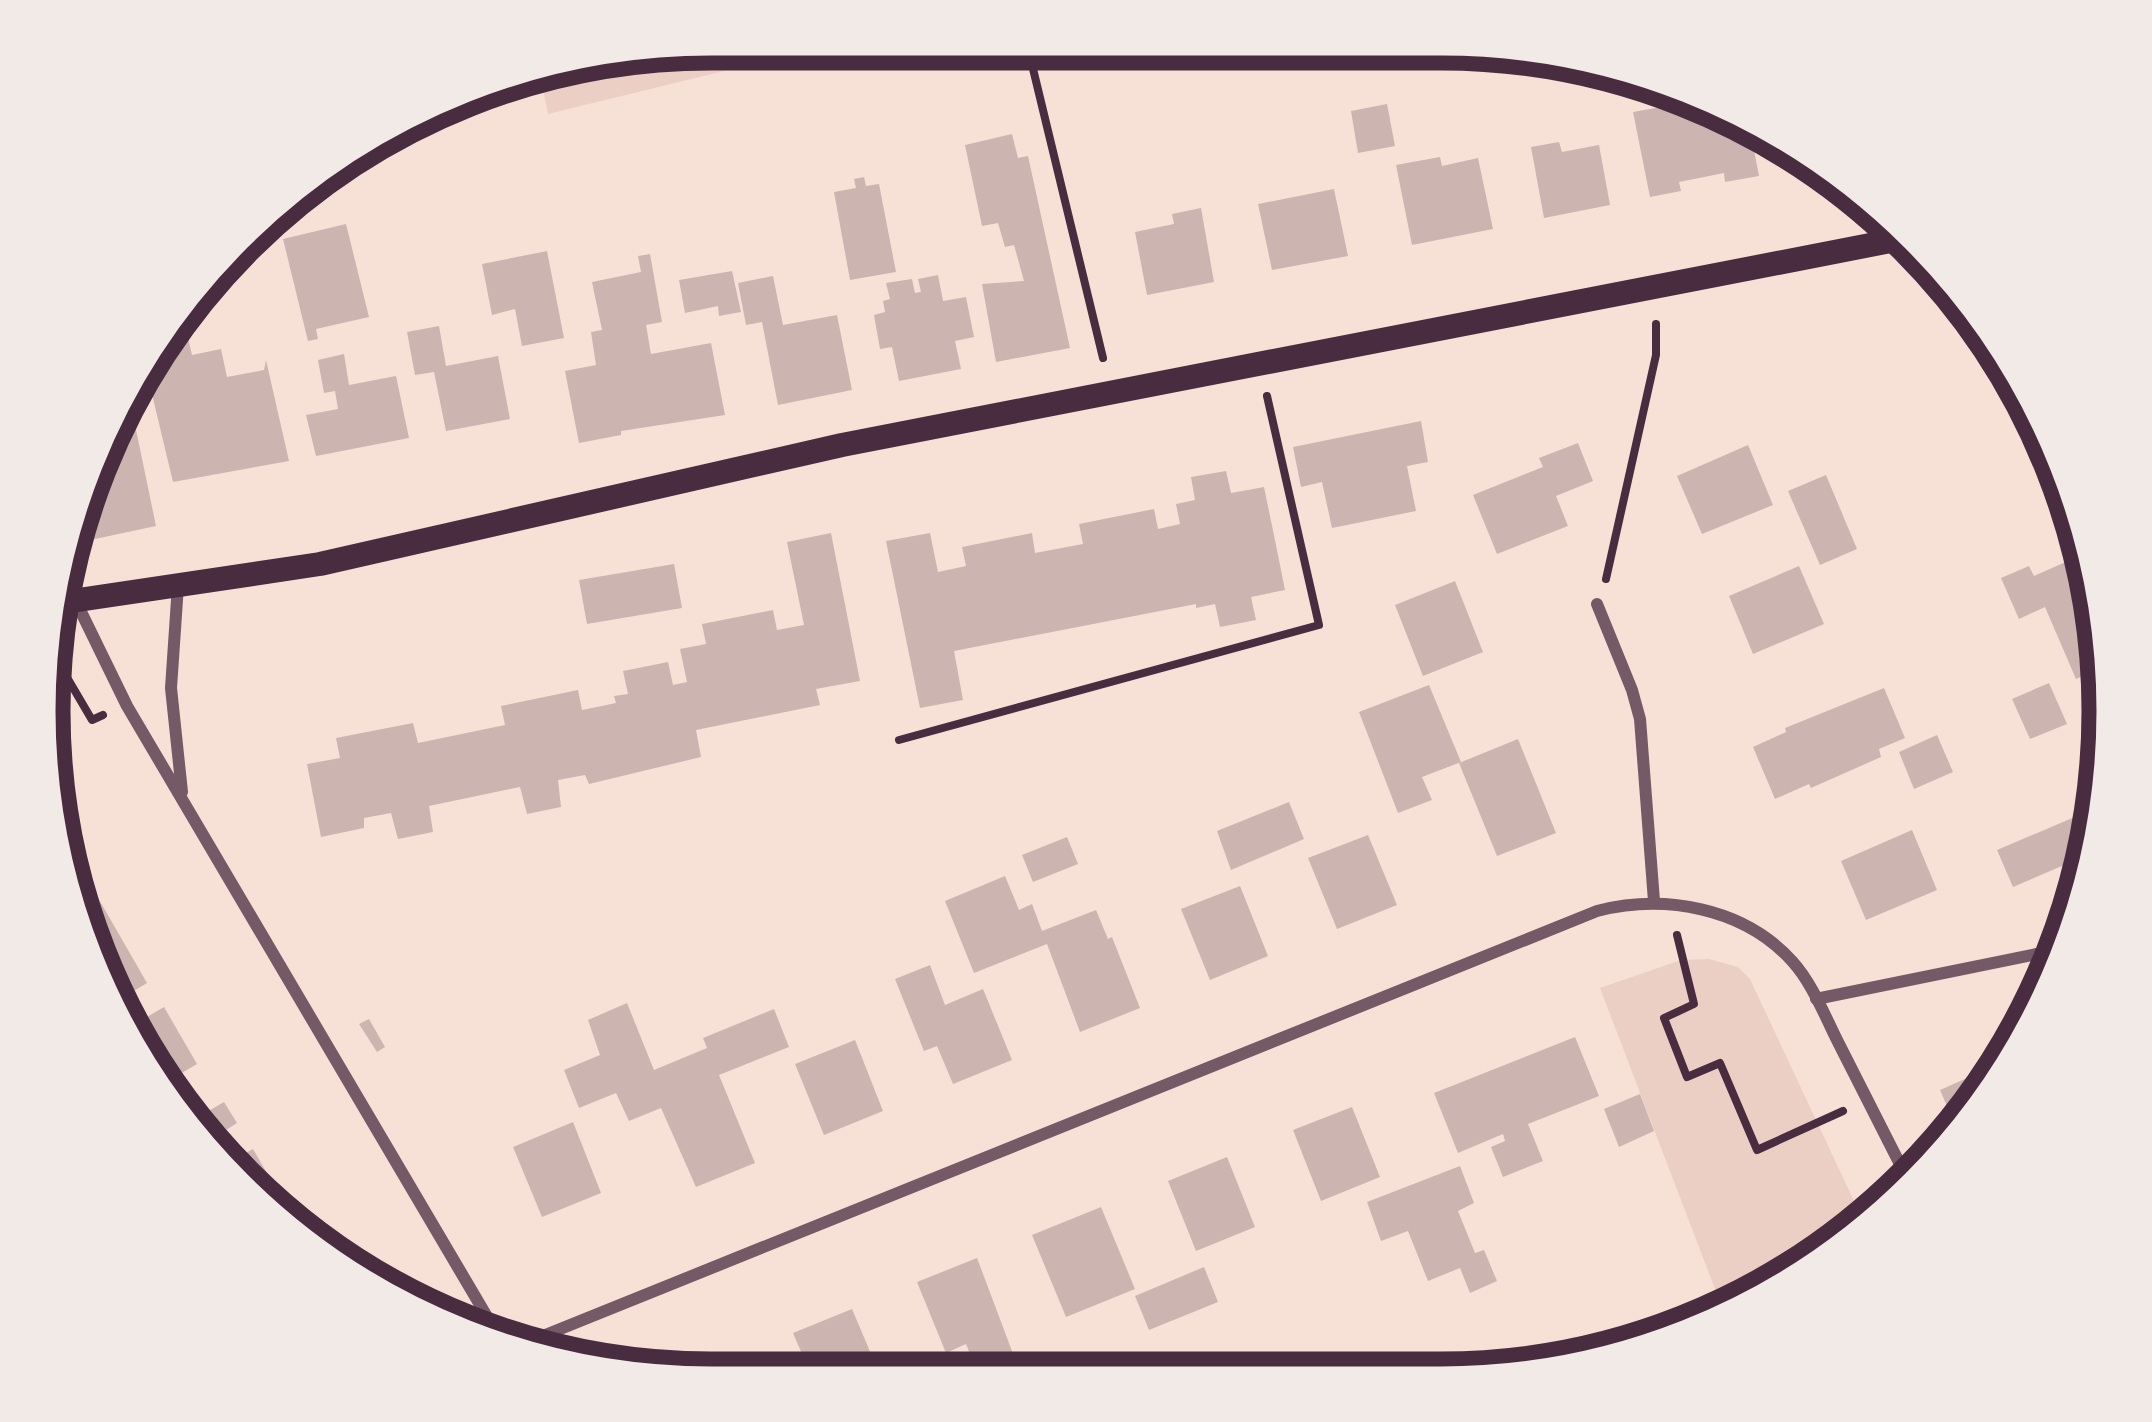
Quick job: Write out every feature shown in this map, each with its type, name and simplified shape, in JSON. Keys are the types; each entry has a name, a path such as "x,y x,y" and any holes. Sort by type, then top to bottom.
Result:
{"main road":[{"path":"73,601 320,564 842,445 1887,242"}],"street":[{"path":"178,585 171,688 182,799"},
{"path":"1598,604 1640,719 1654,901"},
{"path":"72,608 489,1320"},
{"path":"542,1337 1597,910 1654,901 1751,929 1788,956 1816,999 1901,1167"},
{"path":"1816,999 2042,953"}],"path":[{"path":"1033,63 1112,392"},
{"path":"1598,604 1613,560 1657,355 1657,286"},
{"path":"899,740 1319,625 1259,363"},
{"path":"64,673 92,720"},
{"path":"1673,903 1681,960 1694,1004 1664,1018 1687,1077 1720,1063 1757,1150 1868,1100"}],"shaded area":[{"path":"757,63 548,114 543,85 669,64"},
{"path":"1709,959 1738,967 1750,979 1857,1207 1801,1250 1718,1297 1600,988 1681,960"}],"building":[{"path":"1387,104 1395,146 1358,153 1351,111"},
{"path":"1671,105 1728,130 1753,143 1759,176 1725,182 1724,173 1679,182 1681,191 1650,197 1633,112"},
{"path":"1012,134 1018,158 1028,156 1070,348 996,362 982,284 1024,281 1014,245 1005,247 998,223 982,226 965,145"},
{"path":"1559,142 1562,152 1599,145 1610,205 1544,218 1531,147"},
{"path":"1440,157 1442,166 1478,158 1493,229 1412,245 1396,165"},
{"path":"864,177 866,186 879,184 896,272 850,280 834,192 856,188 854,179"},
{"path":"1334,189 1348,256 1272,270 1258,204"},
{"path":"1201,208 1214,282 1147,295 1135,232 1174,224 1172,214"},
{"path":"346,224 369,317 316,329 318,339 308,341 283,239"},
{"path":"547,251 564,338 522,346 515,309 492,315 482,264"},
{"path":"650,254 662,322 646,325 651,354 711,343 725,415 621,431 621,435 579,443 565,371 596,365 591,332 602,330 592,282 641,272 638,256"},
{"path":"732,271 741,312 719,316 718,306 685,313 679,280"},
{"path":"938,275 943,301 966,297 974,337 955,341 961,369 899,381 892,347 880,349 874,315 885,312 883,301 890,299 886,283 912,279 915,293 921,292 918,279"},
{"path":"773,276 783,325 837,315 852,390 778,405 762,322 746,325 738,283"},
{"path":"439,326 446,366 498,356 510,419 446,431 434,372 415,375 407,332"},
{"path":"186,331 192,355 221,349 227,377 264,370 266,360 289,461 173,482 150,387"},
{"path":"344,354 349,385 396,376 409,438 316,456 306,415 338,409 335,391 324,393 318,360"},
{"path":"132,420 156,526 86,541 112,463"},
{"path":"1421,421 1428,462 1407,466 1416,511 1332,528 1322,482 1301,487 1293,447"},
{"path":"1578,443 1593,481 1556,496 1568,526 1497,554 1473,495 1543,467 1539,458"},
{"path":"1748,445 1773,505 1702,534 1677,476"},
{"path":"1226,471 1231,493 1264,487 1277,550 1285,590 1251,597 1256,620 1220,627 1215,604 1196,608 1196,604 954,651 963,700 920,708 886,541 930,533 938,572 966,566 962,547 1032,533 1035,553 1083,544 1079,524 1154,509 1158,529 1180,524 1176,504 1195,500 1191,477"},
{"path":"1826,475 1857,549 1820,565 1788,491"},
{"path":"831,533 860,681 816,689 820,705 696,730 701,757 589,784 585,775 558,780 561,807 527,814 520,787 429,806 433,832 398,839 391,813 364,818 364,828 321,837 307,764 340,758 336,738 413,723 418,743 505,725 501,706 578,690 582,710 616,703 614,696 628,694 623,671 668,662 673,685 687,682 680,649 706,644 702,624 773,610 777,630 804,625 787,542"},
{"path":"2071,560 2088,674 2076,679 2045,607 2019,619 2001,578 2029,566 2034,576"},
{"path":"674,564 682,608 587,624 579,580"},
{"path":"1799,566 1824,624 1753,654 1729,596"},
{"path":"1455,581 1483,652 1423,676 1395,605"},
{"path":"2049,683 2067,724 2030,739 2012,699"},
{"path":"1429,685 1461,762 1422,777 1432,800 1398,813 1359,712"},
{"path":"1884,688 1905,738 1879,749 1881,757 1775,799 1753,747 1786,732 1785,728"},
{"path":"1937,735 1953,772 1914,789 1899,752"},
{"path":"1518,739 1556,833 1497,856 1459,763"},
{"path":"1289,802 1304,839 1231,870 1217,831"},
{"path":"2077,816 2079,822 2071,862 2013,887 1997,850"},
{"path":"1912,830 1937,890 1866,920 1841,861"},
{"path":"1368,835 1397,905 1337,929 1308,858"},
{"path":"1067,837 1078,864 1033,882 1022,855"},
{"path":"1005,876 1019,910 1032,904 1042,931 1096,910 1140,1008 1080,1032 1047,944 974,973 945,901"},
{"path":"85,878 147,983 128,994 97,919"},
{"path":"1240,886 1268,956 1210,980 1181,909"},
{"path":"930,965 945,1005 983,989 1012,1060 953,1084 937,1046 924,1051 895,979"},
{"path":"627,1003 654,1070 707,1048 703,1038 774,1009 789,1047 719,1075 755,1163 696,1187 661,1108 629,1121 616,1093 579,1108 564,1070 600,1055 588,1020"},
{"path":"164,1007 197,1064 176,1076 142,1020"},
{"path":"369,1019 385,1047 377,1052 359,1024"},
{"path":"1575,1037 1599,1096 1528,1124 1543,1161 1503,1177 1491,1147 1505,1141 1503,1134 1458,1153 1434,1093"},
{"path":"855,1040 883,1111 824,1135 795,1064"},
{"path":"1979,1073 1949,1112 1940,1090"},
{"path":"1640,1094 1654,1131 1619,1147 1604,1109"},
{"path":"224,1102 237,1123 220,1134 204,1114"},
{"path":"1352,1107 1380,1177 1321,1201 1293,1130"},
{"path":"573,1122 601,1193 542,1217 513,1147"},
{"path":"253,1149 279,1193 253,1169 241,1156"},
{"path":"1227,1157 1255,1227 1196,1251 1168,1181"},
{"path":"1460,1166 1474,1203 1458,1211 1475,1253 1484,1250 1497,1281 1470,1293 1460,1268 1428,1281 1408,1231 1381,1241 1367,1202"},
{"path":"1101,1207 1135,1289 1066,1317 1032,1235"},
{"path":"977,1258 1015,1359 972,1359 966,1344 946,1353 917,1282"},
{"path":"1204,1267 1218,1302 1149,1330 1135,1296"},
{"path":"852,1309 873,1359 804,1359 793,1333"}]}
